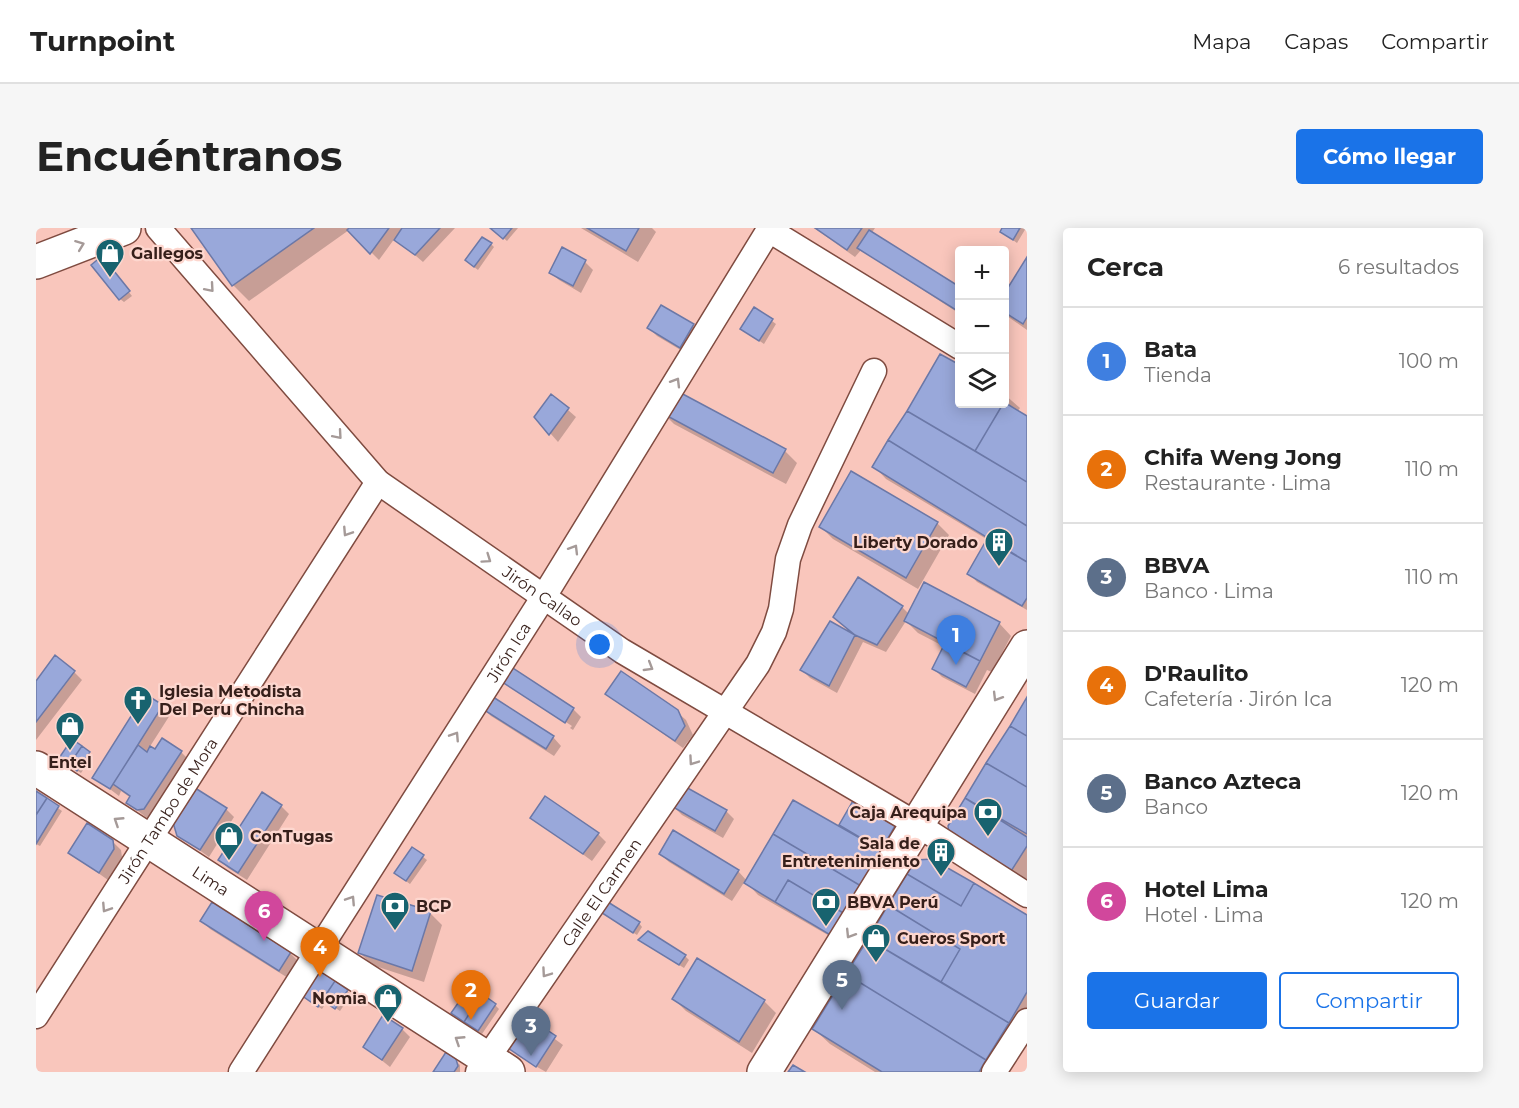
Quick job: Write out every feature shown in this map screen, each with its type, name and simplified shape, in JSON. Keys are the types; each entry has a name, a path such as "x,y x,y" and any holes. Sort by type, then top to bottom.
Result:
{"main road":[{"path":"36,262 124,228"},
{"path":"764,1072 1027,646"},
{"name":"Lima","path":"36,768 319,950 491,1067"}],"street":[{"name":"Jirón Callao","path":"158,228 378,482 622,651 918,825 1027,895"},
{"path":"769,229 955,344"},
{"name":"Jirón Ica","path":"241,1072 543,598 769,229"},
{"name":"Calle El Carmen","path":"491,1067 758,664 774,632 786,584 788,559 800,525 874,371"},
{"name":"Jirón Tambo de Mora","path":"36,1016 378,482"},
{"path":"994,1072 1027,1021"}],"building":[{"path":"191,228 314,228 232,286"},
{"path":"349,228 389,228 370,254 347,230"},
{"path":"402,228 440,228 415,255 394,240"},
{"path":"490,228 512,228 503,239"},
{"path":"587,228 639,228 626,251"},
{"path":"815,228 862,228 847,250"},
{"path":"1002,228 1020,228 1013,240 1000,232"},
{"path":"869,230 955,284 955,309 857,248"},
{"path":"482,237 492,243 474,267 465,260"},
{"path":"562,247 586,260 573,286 549,273"},
{"name":"Gallegos","path":"102,256 130,291 119,300 91,265"},
{"path":"1027,257 1027,317 1023,324 1009,315 1009,286"},
{"path":"661,305 694,324 680,348 647,328"},
{"path":"754,307 773,319 759,341 740,329"},
{"path":"940,354 955,362 955,408 1001,408 975,451 907,411"},
{"path":"679,392 786,449 773,473 660,412"},
{"path":"551,394 569,408 549,435 534,417"},
{"path":"1009,405 1027,416 1027,482 975,451 1000,408 1009,408"},
{"path":"907,411 1027,482 1027,526 888,440"},
{"path":"888,440 1027,526 1027,562 872,467"},
{"path":"851,471 938,522 906,578 819,527"},
{"name":"Liberty Dorado","path":"987,539 1027,562 1027,598 1022,606 967,574"},
{"path":"858,577 903,606 877,645 855,635 833,617"},
{"path":"924,582 1000,622 980,661 904,621"},
{"path":"830,621 855,635 829,686 800,670"},
{"path":"945,643 980,661 966,687 932,669"},
{"path":"55,655 75,671 36,722 36,681"},
{"path":"505,663 574,708 565,723 496,678"},
{"path":"621,671 678,710 685,726 675,741 605,694"},
{"name":"Iglesia Metodista Del Peru Chincha","path":"145,694 163,705 110,789 92,778"},
{"path":"490,695 554,736 546,749 481,708"},
{"path":"1027,697 1027,736 1010,726"},
{"path":"1010,726 1027,736 1027,787 986,763"},
{"path":"162,738 182,751 144,809 137,810 126,803 130,796 113,784 138,745 147,752 150,746 155,749"},
{"name":"Entel","path":"72,739 82,746 69,765 59,758"},
{"path":"82,746 90,752 77,771 69,765"},
{"path":"986,763 1027,787 1027,834 965,798"},
{"path":"192,786 227,808 200,850 177,836 172,819"},
{"path":"684,786 727,810 715,831 673,807"},
{"path":"36,791 47,798 36,815"},
{"path":"262,792 282,805 238,873 218,860"},
{"path":"545,796 599,833 583,854 530,818"},
{"path":"47,798 59,806 36,844 36,815"},
{"name":"Caja Arequipa","path":"965,798 1027,837 1027,846 1008,876 950,840 948,826"},
{"path":"854,799 896,824 881,850 839,825"},
{"path":"793,800 881,850 861,886 773,834"},
{"path":"87,823 113,840 114,849 99,873 68,853"},
{"path":"673,830 739,870 724,894 659,854"},
{"path":"773,834 861,886 845,914 788,880 775,902 744,883"},
{"path":"412,847 424,855 406,881 394,873"},
{"name":"Sala de Entretenimiento","path":"932,859 974,883 961,906 907,874 916,860"},
{"path":"907,874 961,906 974,883 1027,915 1027,992 1009,1023 941,982 960,949 888,905"},
{"path":"788,880 845,914 832,936 775,902"},
{"name":"BCP","path":"377,895 431,911 412,971 358,953"},
{"path":"603,899 640,922 633,933 596,909"},
{"path":"212,902 291,952 279,971 200,921"},
{"path":"888,905 960,949 941,982 868,939"},
{"path":"648,931 686,955 679,965 638,940"},
{"path":"868,939 1009,1023 986,1060 846,974"},
{"path":"697,958 765,1000 739,1042 672,999"},
{"path":"322,972 335,981 318,1007 301,995 314,976"},
{"path":"846,974 986,1060 979,1072 882,1072 812,1029"},
{"path":"335,981 348,990 335,1009 322,1000"},
{"path":"470,986 482,994 464,1022 451,1013"},
{"path":"482,994 496,1004 478,1031 464,1022"},
{"path":"383,1015 403,1028 382,1060 363,1047"},
{"path":"529,1018 556,1036 536,1067 508,1048"},
{"path":"446,1052 456,1059 458,1066 454,1072 433,1072"},
{"path":"793,1065 805,1072 788,1072"}],"place":[{"name":"Gallegos","path":"110,278"},
{"name":"Liberty Dorado","path":"999,568"},
{"name":"Bata","path":"956,665"},
{"name":"Iglesia Metodista Del Peru Chincha","path":"138,726"},
{"name":"Entel","path":"70,752"},
{"name":"Caja Arequipa","path":"988,838"},
{"name":"ConTugas","path":"229,862"},
{"name":"Sala de Entretenimiento","path":"941,878"},
{"name":"BBVA Perú","path":"826,928"},
{"name":"BCP","path":"395,932"},
{"name":"Hotel Lima","path":"264,941"},
{"name":"Cueros Sport","path":"876,964"},
{"name":"D'Raulito","path":"320,977"},
{"name":"Banco Azteca","path":"842,1010"},
{"name":"Chifa Weng Jong","path":"471,1020"},
{"name":"Nomia","path":"388,1024"},
{"name":"BBVA","path":"531,1056"}]}
